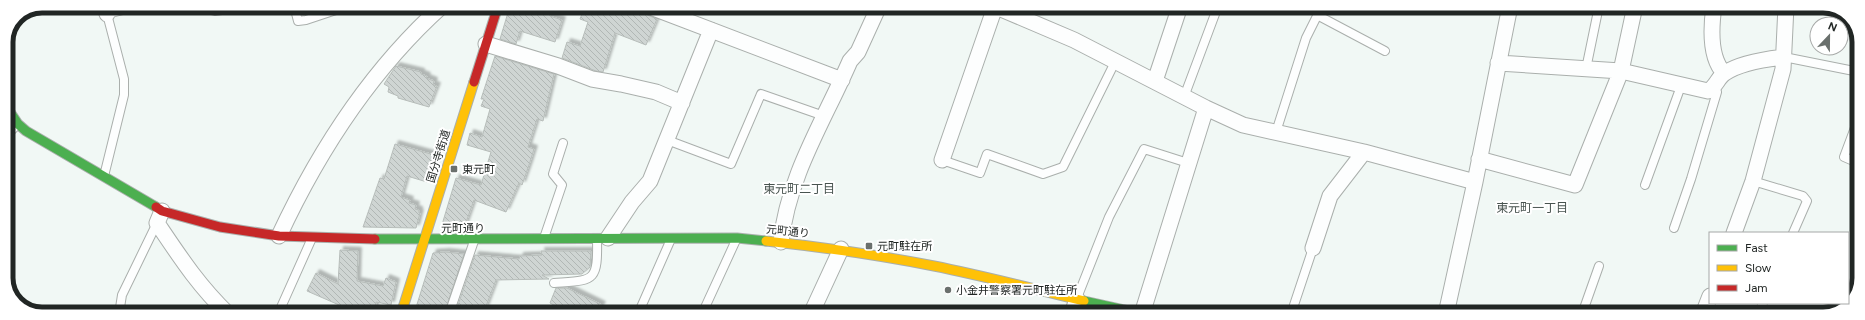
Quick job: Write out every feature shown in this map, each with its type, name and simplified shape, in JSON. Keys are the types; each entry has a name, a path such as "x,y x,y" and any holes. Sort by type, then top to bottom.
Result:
{"street":[{"path":"279,236 296,199 316,163 361,96 390,57 431,13"},
{"name":"国分寺街道","path":"403,307 496,13"},
{"path":"666,13 842,80"},
{"path":"781,242 788,199 804,160 850,61 858,52 876,13"},
{"path":"942,160 993,13"},
{"path":"1025,13 1184,97 1243,124 1364,152 1475,182"},
{"path":"1155,81 1178,13"},
{"path":"1448,307 1475,182 1509,13"},
{"path":"1479,159 1575,185 1621,71 1633,13"},
{"path":"1713,13 1711,34 1719,67 1724,73"},
{"path":"1734,232 1753,181 1783,69 1786,13"},
{"path":"602,238 650,181 711,30"},
{"path":"486,44 558,66 592,79 656,92 682,102"},
{"path":"1498,63 1621,71 1708,91 1714,88 1724,73 1759,60 1784,57"},
{"path":"1144,307 1206,108"},
{"name":"元町通り","path":"13,116 18,124 26,131 104,177 160,217 279,236 312,238 425,240 737,238 781,242 841,249 935,266 1112,307"},
{"path":"1313,248 1330,196 1364,152"},
{"path":"160,217 190,272 221,307"},
{"path":"814,307 841,249"},
{"path":"1074,307 1077,299"}],"lane":[{"path":"104,177 124,95 124,79 107,13"},
{"path":"296,13 298,21 306,20 324,13"},
{"path":"1184,97 1215,13"},
{"path":"1586,69 1598,13"},
{"path":"1276,132 1306,38 1317,15 1385,51"},
{"path":"1784,57 1852,71"},
{"path":"942,160 980,173 987,154 1043,174 1063,167 1116,60"},
{"path":"1645,185 1681,86"},
{"path":"1674,228 1691,179 1717,92 1714,88"},
{"path":"667,140 731,164 761,94 824,116"},
{"path":"13,129 18,124"},
{"path":"1851,160 1844,157 1852,136"},
{"path":"544,240 562,185 552,174 563,143"},
{"path":"1077,299 1109,217 1144,149 1188,163"},
{"path":"1753,181 1803,196 1807,201 1793,232"},
{"path":"120,307 122,295 160,217"},
{"path":"281,307 312,238"},
{"path":"554,283 586,281 593,275 598,264 602,238"},
{"path":"641,307 672,238"},
{"path":"705,307 737,238"},
{"path":"451,307 474,240"},
{"path":"1292,307 1313,248"},
{"path":"1584,307 1599,266"}],"building":[{"path":"508,13 545,13 562,20 555,42 520,31 516,44 500,39"},
{"path":"582,13 643,13 657,19 646,45 615,33 603,72 596,71 562,58 567,42 580,46 588,22 580,19"},
{"path":"495,56 554,74 543,121 537,119 528,147 534,149 529,165 522,185 519,183 506,212 474,200 464,228 452,224 451,228 441,228 456,178 481,185 491,152 467,145 470,133 482,137 490,109 481,106 484,99 481,99"},
{"path":"396,66 421,72 421,74 427,76 426,78 434,81 433,85 437,86 429,107 398,98 398,96 388,92 389,87 384,84"},
{"path":"395,144 438,156 434,169 432,168 427,182 407,176 401,197 410,200 409,203 416,205 415,209 419,210 420,213 416,228 363,227 380,178 384,179"},
{"path":"340,250 358,251 357,281 383,286 386,278 396,282 391,305 376,302 375,307 344,307 307,291 316,273 338,284"},
{"path":"541,251 591,251 590,267 582,274 542,275 549,279 496,280 486,307 457,307 475,255 519,259 520,256 542,255"},
{"path":"446,252 464,254 446,307 416,307 433,253"},
{"path":"556,288 567,288 602,305 601,307 558,307 550,303"}],"traffic: fast":[{"path":"13,116 18,124 26,131 156,207"},
{"path":"375,239 737,238 766,241"},
{"path":"1084,301 1111,307"}],"traffic: slow":[{"path":"403,307 474,82"},
{"path":"766,241 913,262 972,274 1084,301"}],"traffic: jam":[{"path":"474,82 496,13"},
{"path":"156,207 162,211 220,227 279,236 375,239"}],"place":[{"name":"東元町","path":"454,169"},
{"name":"元町駐在所","path":"869,246"},
{"name":"小金井警察署元町駐在所","path":"948,290"}],"district":[{"name":"東元町二丁目","path":"799,189"},
{"name":"東元町一丁目","path":"1532,208"}]}
